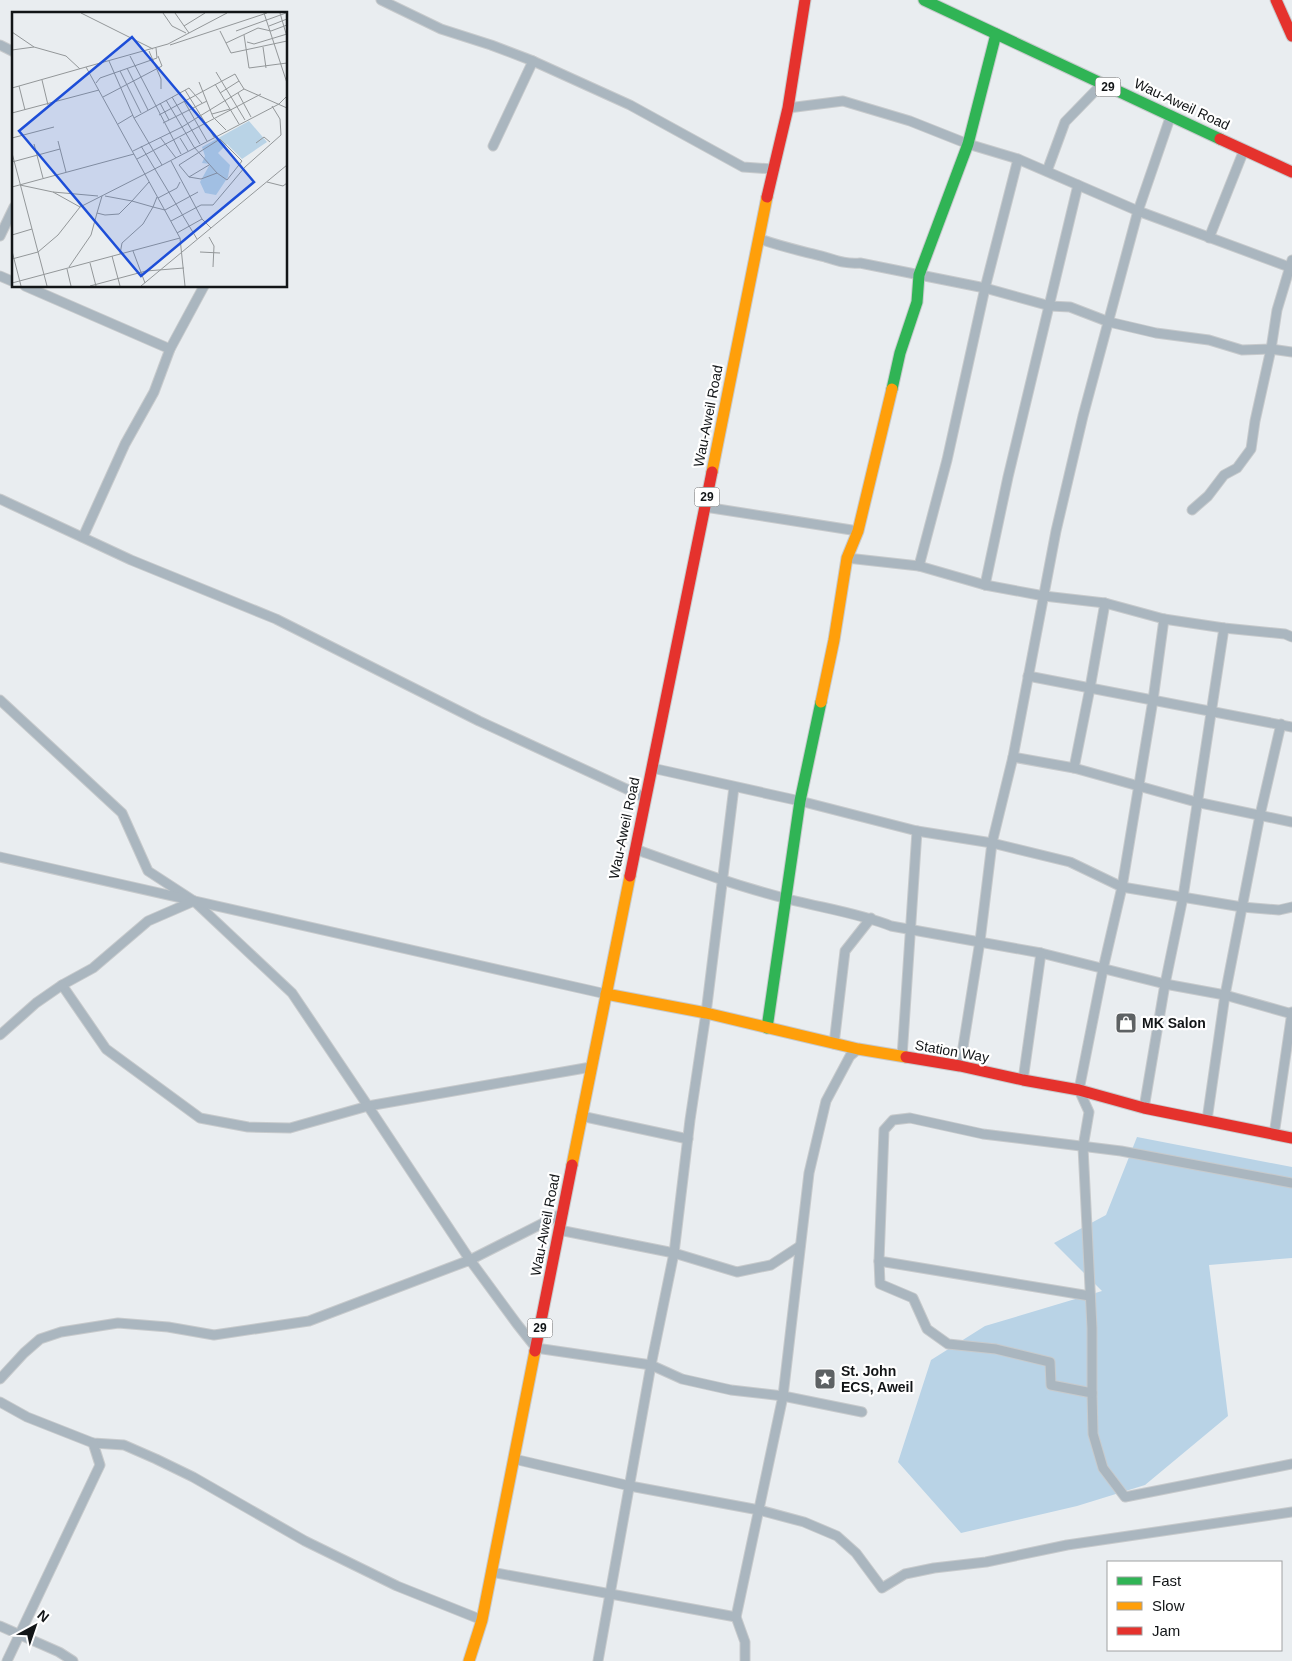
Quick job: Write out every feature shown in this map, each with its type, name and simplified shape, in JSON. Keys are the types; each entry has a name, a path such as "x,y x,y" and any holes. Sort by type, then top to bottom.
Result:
{"main road":[{"name":"Wau-Aweil Road","path":"469,1661 482,1620 635,849 773,169 788,108 805,0"},
{"name":"Wau-Aweil Road","path":"924,0 1292,172"},
{"path":"1276,0 1292,36"},
{"path":"767,1028 800,802 834,640 847,558 858,531 900,353 917,302 920,275 968,144 996,34"},
{"name":"Station Way","path":"606,994 706,1013 858,1049 960,1066 1079,1090 1144,1108 1292,1138"}],"street":[{"path":"381,0 441,29 491,44 630,105 743,167 773,169"},
{"path":"0,45 12,51"},
{"path":"493,146 533,61"},
{"path":"1047,171 1066,122 1102,84"},
{"path":"788,108 842,100 910,122 968,144 1018,159 1138,212 1291,265 1277,310 1272,348 1255,421 1251,449 1237,468 1224,474 1208,496 1192,510"},
{"path":"960,1066 980,941 992,843 1013,757 1056,531 1138,212 1171,116"},
{"path":"1210,238 1244,150"},
{"path":"919,566 947,460 985,288 1018,159"},
{"path":"986,585 1008,477 1078,185"},
{"path":"0,236 12,211"},
{"path":"760,239 792,250 826,257 845,264 860,264 920,275 985,288 1050,306 1070,307 1109,322 1156,333 1209,340 1242,350 1272,348 1292,352"},
{"path":"0,276 12,281"},
{"path":"29,288 170,349"},
{"path":"82,537 125,444 154,392 170,349 203,288"},
{"path":"0,499 132,560 276,619 479,721 646,798"},
{"path":"705,507 858,531"},
{"path":"847,558 919,566 986,585 1044,596 1105,603 1164,619 1224,628 1285,634 1292,637"},
{"path":"1074,768 1105,603"},
{"path":"1164,619 1153,700 1122,887 1103,969 1079,1090 1089,1112 1083,1147 1092,1328 1093,1434 1103,1468 1125,1496 1292,1464"},
{"path":"1144,1108 1165,984 1183,896 1224,628"},
{"path":"1028,676 1292,727"},
{"path":"0,700 122,813 148,872 194,901 292,993 470,1260 536,1348 651,1365 682,1380 732,1390 783,1396 862,1412"},
{"path":"1207,1120 1225,995 1260,815 1281,724"},
{"path":"1013,757 1074,768 1196,802 1292,822"},
{"path":"652,768 918,831 992,843 1070,862 1122,887 1242,907 1279,910 1292,907"},
{"path":"598,1661 651,1365 674,1253 734,787"},
{"path":"902,1057 918,831"},
{"path":"635,849 723,880 786,899 872,918 891,926 1041,953 1165,984 1225,995 1292,1014 1274,1135"},
{"path":"0,857 606,994"},
{"path":"0,1035 36,1003 93,968 148,921 194,901"},
{"path":"834,1044 845,951 872,918"},
{"path":"1023,1080 1041,953"},
{"path":"62,986 106,1049 200,1118 248,1127 290,1128 368,1106 591,1067"},
{"path":"746,1661 745,1642 736,1617 783,1396 809,1173 826,1101 850,1056 858,1049"},
{"path":"582,1116 688,1139"},
{"path":"1092,1393 1051,1385 1050,1362 996,1349 948,1344 927,1329 913,1298 880,1284 879,1261 884,1130 893,1120 910,1118 984,1134 1120,1152 1292,1183"},
{"path":"0,1379 40,1339 61,1332 118,1323 168,1327 214,1335 309,1321 470,1260 562,1213"},
{"path":"559,1230 674,1253 737,1272 771,1265 800,1246"},
{"path":"879,1261 1090,1296"},
{"path":"0,1402 27,1417 93,1443 124,1445 193,1477 305,1541 397,1586 482,1620"},
{"path":"7,1661 100,1465 93,1443"},
{"path":"514,1459 630,1486 759,1510 804,1522 837,1536 856,1553 882,1588 905,1574 934,1568 986,1562 1066,1545 1292,1512"},
{"path":"491,1572 736,1617"},
{"path":"0,1626 59,1652 73,1661"}],"shaded area":[{"path":"1137,1137 1292,1167 1292,1258 1209,1265 1228,1416 1145,1485 1077,1506 961,1533 898,1462 931,1360 985,1326 1102,1291 1054,1243 1106,1215"}],"traffic: fast":[{"path":"924,0 1220,139"},
{"path":"892,389 900,353 917,302 919,275 968,144 996,34"},
{"path":"767,1028 800,801 821,702"}],"traffic: slow":[{"path":"712,472 767,197"},
{"path":"821,702 834,640 847,558 858,531 892,389"},
{"path":"572,1165 630,876"},
{"path":"606,994 706,1013 858,1049 906,1057"},
{"path":"469,1661 482,1620 535,1351"}],"traffic: jam":[{"path":"767,197 788,108 805,0"},
{"path":"1276,0 1292,36"},
{"path":"1220,139 1292,172"},
{"path":"630,876 712,472"},
{"path":"906,1057 1079,1090 1144,1108 1292,1138"},
{"path":"535,1351 572,1165"}],"place":[{"name":"MK Salon","path":"1126,1023"},
{"name":"St. John ECS, Aweil","path":"825,1379"}]}
